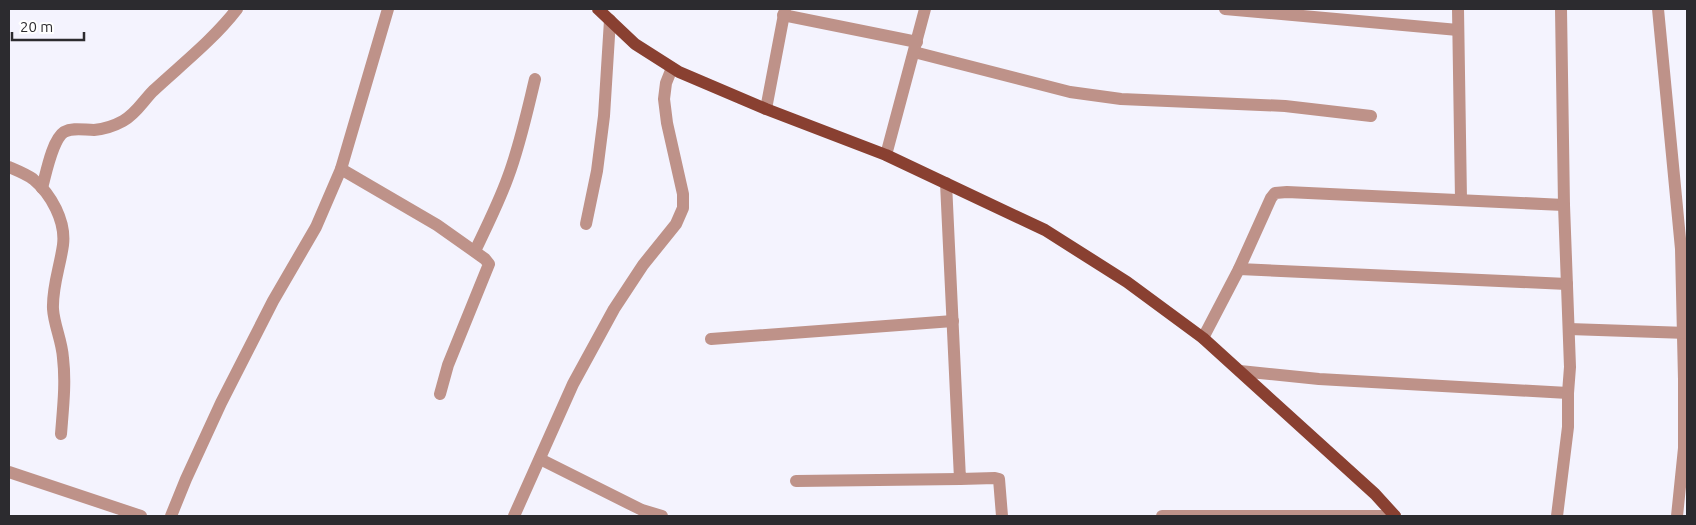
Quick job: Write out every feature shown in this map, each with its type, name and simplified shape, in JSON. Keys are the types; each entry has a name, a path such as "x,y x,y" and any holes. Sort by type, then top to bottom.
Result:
{"main road":[{"path":"598,9 635,44 672,68 766,109 886,155 946,183 1045,230 1127,282 1203,338 1375,494 1395,516"}],"street":[{"path":"42,188 58,138 65,132 74,129 94,130 108,128 124,120 217,33 237,9"},
{"path":"171,516 221,403 273,301 316,227 341,169 388,9"},
{"path":"886,155 925,9"},
{"path":"1225,9 1458,30"},
{"path":"1458,9 1462,200"},
{"path":"1557,516 1568,428 1570,367 1564,205 1561,9"},
{"path":"1658,9 1684,248 1685,448 1677,516"},
{"path":"766,109 784,12 916,47 1070,92 1121,99 1285,106 1371,116"},
{"path":"586,224 597,170 604,116 610,20"},
{"path":"514,516 573,384 614,310 644,265 676,224 683,208 683,194 667,122 664,99 666,83 672,68"},
{"path":"474,251 498,202 508,176 520,142 535,79"},
{"path":"9,167 32,178 42,188 54,204 64,230 63,246 53,292 53,311 63,356 65,380 61,434"},
{"path":"341,169 437,225 487,261 488,268 469,310 448,365 440,394"},
{"path":"946,183 960,479"},
{"path":"1203,338 1239,269 1275,193 1564,205"},
{"path":"1239,269 1567,284"},
{"path":"711,339 953,321"},
{"path":"1569,329 1685,333"},
{"path":"1240,371 1338,381 1568,393"},
{"path":"540,459 642,510 662,516"},
{"path":"9,472 141,516"},
{"path":"796,481 995,478 999,480 1002,516"},
{"path":"1162,516 1395,516"}]}
